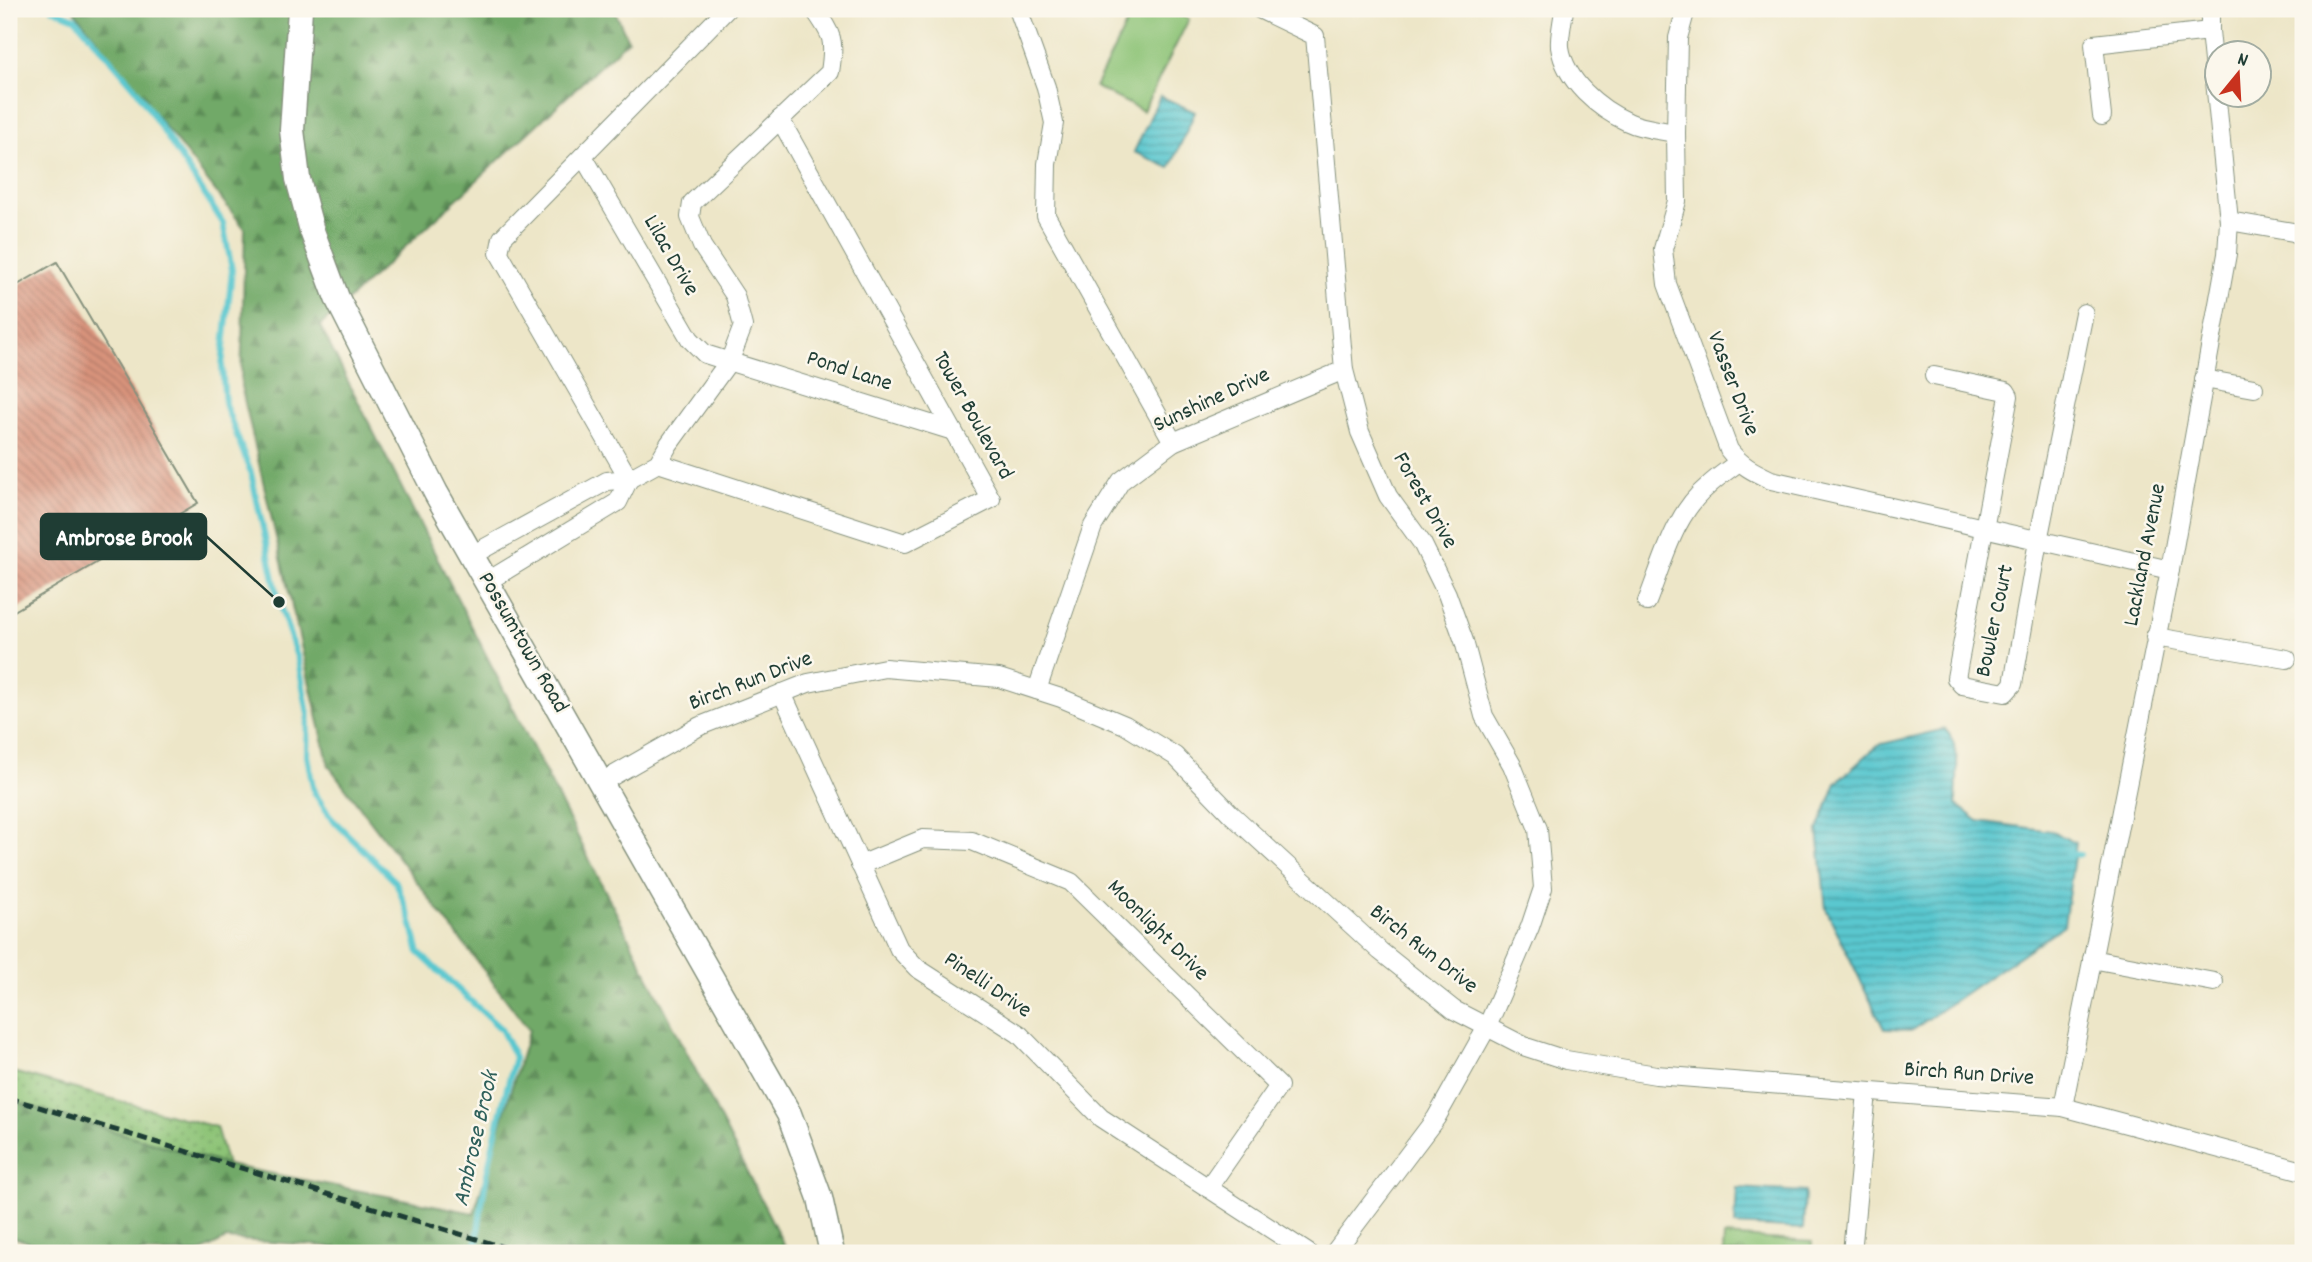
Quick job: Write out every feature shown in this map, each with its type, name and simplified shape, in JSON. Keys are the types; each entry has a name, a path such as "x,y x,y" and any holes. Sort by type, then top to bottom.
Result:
{"main road":[{"name":"Possumtown Road","path":"300,9 292,130 298,179 312,231 337,298 436,493 789,1114 820,1198 832,1253"}],"street":[{"path":"629,480 499,253 502,238 727,9"},
{"path":"472,555 607,481 629,480 658,463 730,360 743,326 735,296 702,246 690,217 692,202 830,72 834,45 825,24 814,9"},
{"path":"1018,9 1046,87 1054,123 1046,164 1046,216 1173,442"},
{"name":"Forest Drive","path":"1259,9 1315,36 1344,370 1360,432 1388,496 1422,542 1447,594 1464,641 1484,716 1512,765 1538,828 1543,888 1530,927 1487,1027"},
{"path":"1564,9 1560,47 1569,71 1584,92 1601,107 1629,123 1676,134"},
{"name":"Vasser Drive","path":"1686,9 1678,38 1677,201 1665,239 1664,267 1667,284 1725,437 1739,462 1771,480 2170,570"},
{"name":"Lackland Avenue","path":"2063,1107 2170,570 2227,254 2229,221 2210,9"},
{"path":"2102,116 2095,44 2210,32"},
{"name":"Tower Boulevard","path":"658,463 905,543 991,499 780,119"},
{"name":"Lilac Drive","path":"583,156 690,339 705,354 730,360"},
{"path":"2229,221 2303,236"},
{"name":"Bowler Court","path":"1934,376 2006,391 2010,396 1956,674 1962,685 2002,693 2011,687 2084,313"},
{"name":"Pond Lane","path":"730,360 953,431"},
{"name":"Sunshine Drive","path":"1037,690 1093,526 1121,481 1173,442 1344,370"},
{"path":"2204,379 2254,388"},
{"path":"1647,602 1676,528 1692,503 1706,487 1739,462"},
{"path":"488,581 618,502 629,480"},
{"path":"2155,637 2287,659"},
{"name":"Birch Run Drive","path":"602,782 699,726 808,682 886,667 999,678 1125,725 1175,756 1231,814 1380,951 1454,1010 1526,1047 1566,1060 1656,1075 2063,1107 2303,1171"},
{"name":"Pinelli Drive","path":"782,693 899,948 917,968 1019,1034 1101,1118 1308,1253"},
{"name":"Moonlight Drive","path":"860,865 923,839 972,841 1071,882 1279,1086 1208,1188"},
{"path":"2092,959 2214,982"},
{"path":"1334,1253 1436,1118 1487,1027"},
{"path":"1852,1253 1867,1092"}],"green space":[{"path":"73,9 614,9 628,40 320,326 788,1253 355,1253 326,1246 226,1239 199,1253 64,1253 9,1236 9,1100 227,1165 474,1213 529,1030 329,766 241,386 245,229"},
{"path":"1134,9 1169,9 1189,19 1143,111 1095,87"},
{"path":"9,1071 216,1127 227,1165 9,1100"},
{"path":"1724,1236 1812,1242 1811,1253 1723,1253"}],"water":[{"path":"1160,96 1195,112 1170,168 1134,152"},
{"path":"1945,729 1951,737 1956,755 1956,804 1978,821 2051,831 2076,843 2064,925 1912,1030 1884,1029 1826,909 1818,830 1836,783 1878,745"},
{"path":"1737,1188 1805,1192 1803,1229 1735,1225"}],"building":[{"path":"57,262 198,503 9,614 9,290"}],"waterway":[{"name":"Ambrose Brook","path":"53,9 75,18 136,89 223,223 232,270 222,366 225,404 251,473 279,602 298,660 308,714 307,756 314,792 331,818 396,882 410,918 419,953 501,1029 515,1057 486,1179 476,1253"},
{"path":"2067,853 2080,855"}],"railway":[{"path":"9,1098 523,1253"}],"place":[{"name":"Ambrose Brook","path":"279,602"}]}
